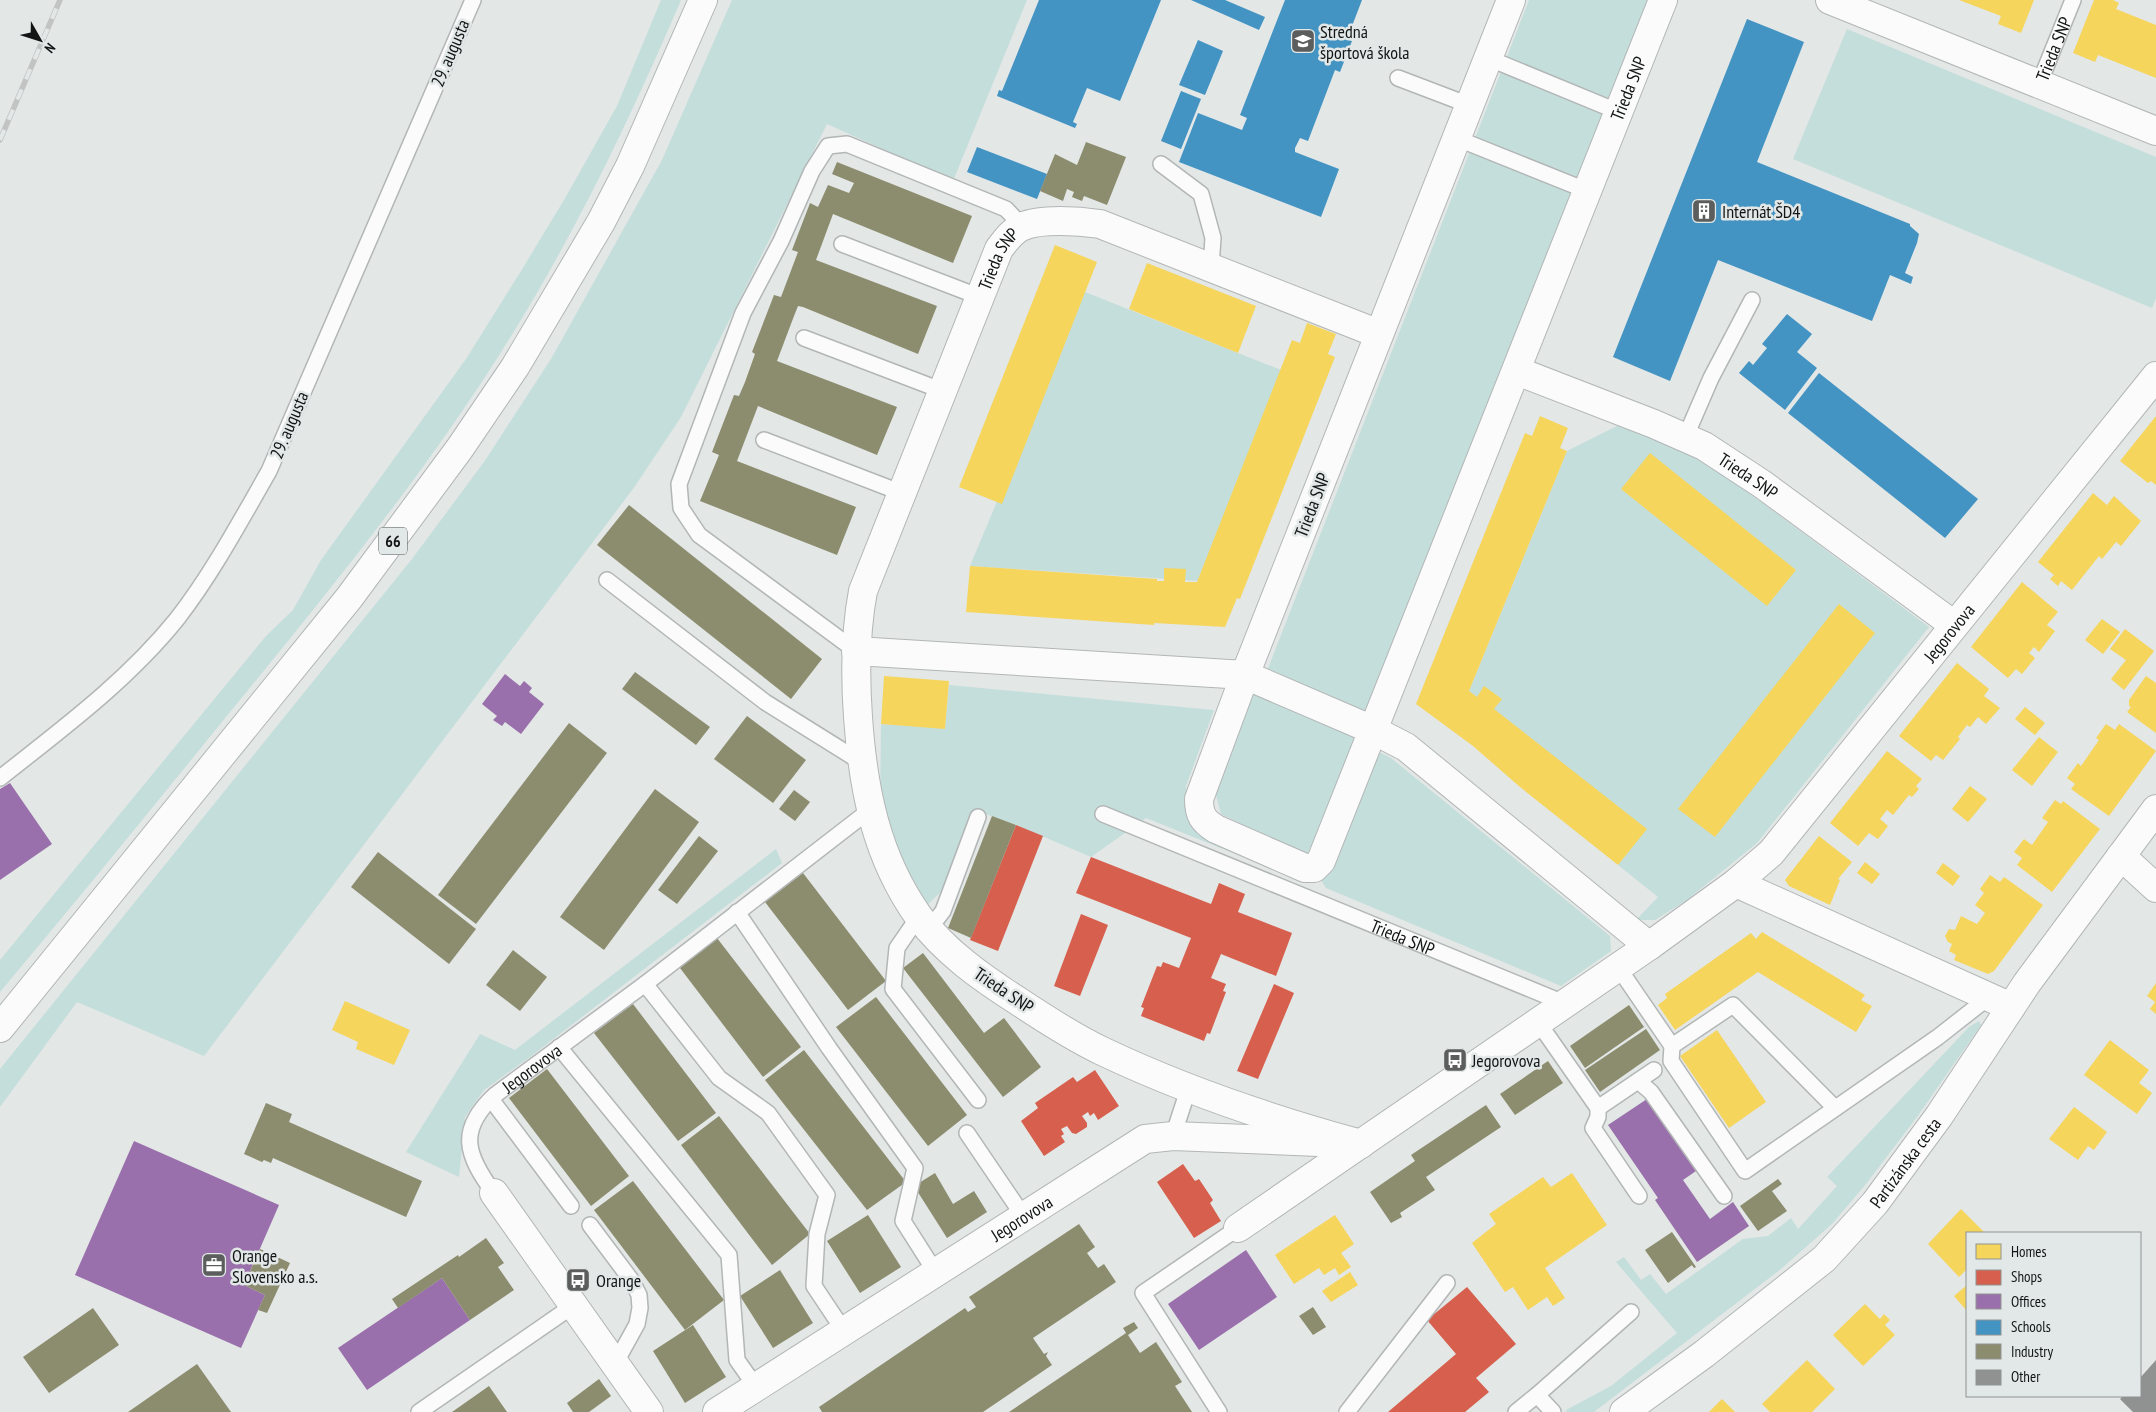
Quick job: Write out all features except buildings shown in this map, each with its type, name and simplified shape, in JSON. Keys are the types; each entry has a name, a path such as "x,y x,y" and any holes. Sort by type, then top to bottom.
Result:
{"street":[{"name":"66","path":"0,1028 349,598 460,448 515,367 601,222 630,166 703,0"},
{"name":"Trieda SNP","path":"1511,0 1245,675 1199,799 1199,811 1204,822 1305,868 1314,868 1322,861 1663,0"},
{"name":"Trieda SNP","path":"1830,0 2039,84"},
{"path":"2039,84 2156,131"},
{"name":"Trieda SNP","path":"1360,1144 1307,1129 1189,1087 1101,1051 1057,1026 978,974 950,952 924,922 894,876 880,843 870,810 861,762 856,651 862,591 999,249 1009,235 1022,226 1057,221 1100,224 1379,334"},
{"name":"Trieda SNP","path":"1517,371 1704,446 1762,484 1954,625"},
{"name":"Jegorovova","path":"1238,1228 1649,946 1736,883 1771,853 2156,376"},
{"path":"856,651 1245,675 1373,730 1406,747 1649,946"},
{"name":"Partizánska cesta","path":"1624,1412 1704,1354 1824,1259 1875,1203 1939,1116 2000,1002 2121,856 2156,809"},
{"path":"2121,856 2156,888"},
{"path":"1736,883 2000,1002"},
{"name":"Jegorovova","path":"717,1412 1145,1140 1173,1136 1360,1144"},
{"name":"Jegorovova","path":"494,1192 649,1412"}],"lane":[{"name":"29. augusta","path":"0,778 74,720 123,677 177,618 233,535 269,471 473,0"},
{"name":"Trieda SNP","path":"2039,84 2073,0"},
{"path":"1488,58 1619,112"},
{"path":"1398,78 1469,106"},
{"path":"1456,138 1588,191"},
{"path":"856,651 699,535 681,508 679,484 743,313 781,241 812,171 828,146 847,144 980,198 1006,209 1022,226"},
{"path":"1161,164 1201,194 1213,238 1211,267"},
{"path":"842,244 980,297"},
{"path":"1684,438 1711,378 1752,300"},
{"path":"804,338 943,391"},
{"path":"764,440 902,493"},
{"path":"607,580 765,702 861,762"},
{"name":"Jegorovova","path":"494,1192 477,1170 471,1152 470,1130 479,1111 491,1099 645,984 870,810"},
{"name":"Trieda SNP","path":"1103,814 1564,1003"},
{"path":"978,817 943,911 924,922 897,948 893,989 978,1100"},
{"path":"737,912 829,1048 915,1168 903,1221 936,1272"},
{"path":"1618,967 1672,1046 1671,1061 1745,1171 1952,1026 2000,1002"},
{"path":"645,984 719,1078 768,1113 827,1195 817,1234 814,1286 844,1331"},
{"path":"1672,1046 1733,1005 1835,1108"},
{"path":"1538,1022 1598,1108 1598,1117 1593,1128 1639,1196"},
{"path":"559,1047 728,1256 737,1360 756,1387"},
{"path":"1598,1108 1654,1070"},
{"path":"1638,1081 1651,1092 1724,1196"},
{"path":"1173,1136 1189,1087"},
{"path":"491,1099 571,1206"},
{"path":"967,1133 1024,1216"},
{"path":"590,1225 632,1282 639,1295 640,1308 637,1324 615,1364"},
{"path":"1219,1412 1143,1293 1238,1228"},
{"path":"1346,1412 1447,1283"},
{"path":"419,1412 574,1306"},
{"path":"1516,1412 1631,1312"},
{"path":"1537,1395 1553,1412"}],"shaded area":[{"path":"661,0 681,0 622,131 557,258 478,388 446,435 345,570 0,992 0,960 266,636 293,610 321,560 466,359 564,200 617,106"},
{"path":"732,0 1027,0 953,181 827,124 681,417 633,489 204,1056 77,1002 0,1107 0,1069 412,559 484,462 551,359 662,160"},
{"path":"1529,0 1656,0 1357,741 1391,758 1610,936 1611,951 1561,986 1326,888 1304,854 1221,814 1214,788 1248,697 1267,671"},
{"path":"1847,29 2156,157 2156,298 2152,308 1793,159"},
{"path":"1085,292 1281,370 1198,581 970,566"},
{"path":"1623,423 1706,461 1929,627 1757,843 1687,900 1655,920 1636,920 1658,897 1618,865 1646,829 1469,691 1567,451"},
{"path":"949,685 1214,710 1186,786 1186,810 1196,828 1247,852 1248,859 1146,818 1091,857 1016,825 974,810 942,891 927,905 903,862 880,809 881,724 945,728"},
{"path":"776,849 782,863 530,1057 484,1090 465,1117 459,1177 406,1152 480,1034 515,1050"},
{"path":"1979,1021 1981,1025 1917,1117 1866,1184 1832,1224 1781,1269 1594,1412 1567,1412 1566,1410 1611,1386 1677,1333 1616,1262 1624,1257 1641,1280 1650,1274 1666,1294 1743,1239 1768,1236 1791,1218 1798,1229 1837,1186 1827,1177 1969,1027"}],"railway":[{"path":"0,140 60,0"}],"place":[{"name":"Stredná športová škola","path":"1303,41"},
{"name":"Internát ŠD4","path":"1704,211"},
{"name":"Jegorovova","path":"1455,1060"},
{"name":"Orange Slovensko a.s.","path":"214,1265"},
{"name":"Orange","path":"578,1280"}]}
